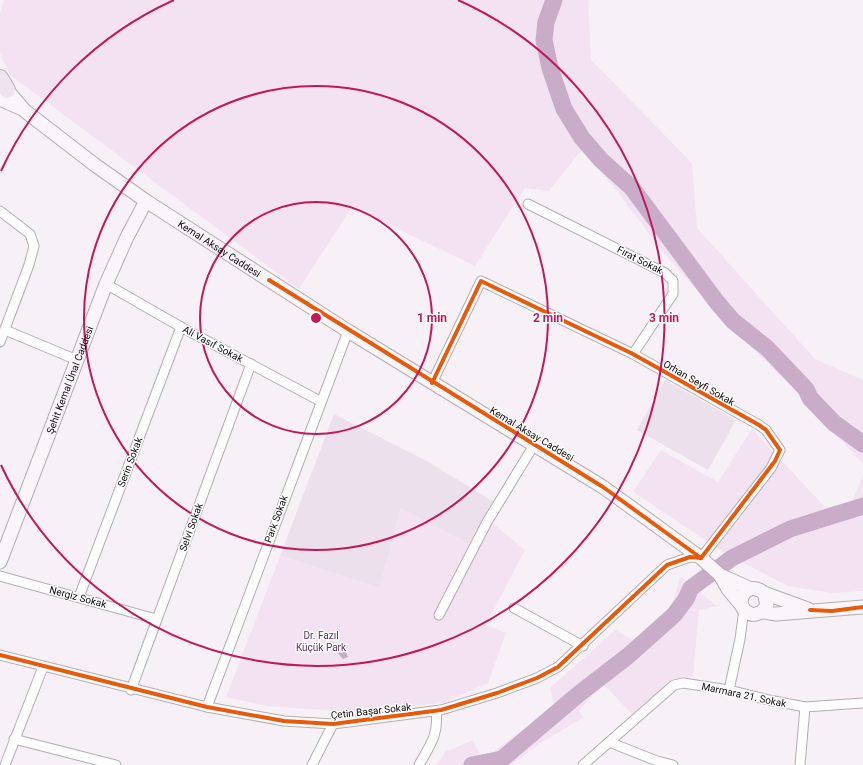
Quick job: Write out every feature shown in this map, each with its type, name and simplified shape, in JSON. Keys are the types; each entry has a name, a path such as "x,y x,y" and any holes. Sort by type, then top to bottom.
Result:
{"main road":[{"name":"Kemal Aksay Caddesi","path":"2,92 95,165 146,201 348,331 603,487 701,558 720,575 751,589"},
{"name":"Şehit Kemal Ünal Caddesi","path":"0,562 106,284 127,237 146,201"},
{"name":"Kemal Aksay Caddesi","path":"720,575 728,589 743,608"},
{"path":"810,610 764,593 758,589 751,589 744,593 741,601 743,608 750,614 776,614 810,610 832,611 863,607"},
{"path":"760,613 767,605 764,593"}],"street":[{"name":"Fırat Sokak","path":"528,204 665,272 673,281 673,294 633,354"},
{"path":"0,211 30,234 34,246 29,265 0,342"},
{"name":"Orhan Seyfi Sokak","path":"432,383 481,282 633,354 759,425 770,436 780,450 771,468 701,558"},
{"name":"Ali Vasıf Sokak","path":"106,284 180,327 320,401"},
{"name":"Serin Sokak","path":"79,597 180,327"},
{"path":"5,330 78,360"},
{"name":"Park Sokak","path":"206,708 320,401 348,331"},
{"name":"Selvi Sokak","path":"131,690 251,364"},
{"path":"439,615 487,522 534,445"},
{"name":"Çetin Başar Sokak","path":"0,655 131,690 206,708 284,721 333,724 436,711 497,693 537,678 558,667 583,646 668,565 690,557 701,558"},
{"name":"Nergiz Sokak","path":"0,576 156,619"},
{"path":"514,608 583,646"},
{"path":"729,690 740,639 743,608"},
{"path":"740,639 749,624 760,613"},
{"path":"5,765 43,667"},
{"name":"Marmara 21. Sokak","path":"583,765 674,685 683,683 729,690 805,707 863,703"},
{"path":"800,765 805,707"},
{"path":"419,765 433,740 438,726 436,711"},
{"path":"312,765 333,724"},
{"path":"14,739 86,762 116,765"},
{"path":"609,742 658,761 673,765"}],"shaded area":[{"path":"665,380 736,420 708,470 637,430"},
{"path":"334,414 427,461 494,502 468,544 401,508 380,588 280,556"},
{"path":"335,644 344,647 348,657 343,659 336,651"}],"green space":[{"path":"4,0 588,0 591,60 692,163 697,228 815,359 863,380 863,464 801,396 717,313 662,251 618,192 582,150 549,191 525,188 475,266 352,207 299,289 10,75 0,53 0,14"},
{"path":"752,429 825,507 851,505 863,474 863,591 832,593 788,586 726,554 633,492 661,450 718,482"},
{"name":"Dr. Fazıl Küçük Park","path":"401,508 468,544 485,517 525,550 486,625 506,633 488,683 443,703 350,712 267,706 226,697 280,556 380,588"},
{"path":"680,576 717,606 699,610 693,676 672,680 632,714 603,684 579,711 584,717 539,744 511,765 436,765 445,752 473,740 482,759 555,708 550,688 615,630 636,642 672,607"}],"waterway":[{"path":"554,0 546,22 544,40 550,68 564,109 582,138 601,160 632,188 716,301 733,321 767,348 806,389 810,398 834,423 863,444"},
{"path":"472,765 502,759 580,693 628,656 674,615 686,599 691,588 732,558 790,529 863,506"}],"cycle path":[{"path":"269,280 603,487 701,558"},
{"path":"432,383 481,281 633,354 759,425 766,430 780,450 775,461 701,558"},
{"path":"0,655 207,707 284,721 333,724 441,710 497,693 537,678 558,667 667,565 690,557 701,558"},
{"path":"810,610 832,611 863,607"}]}
